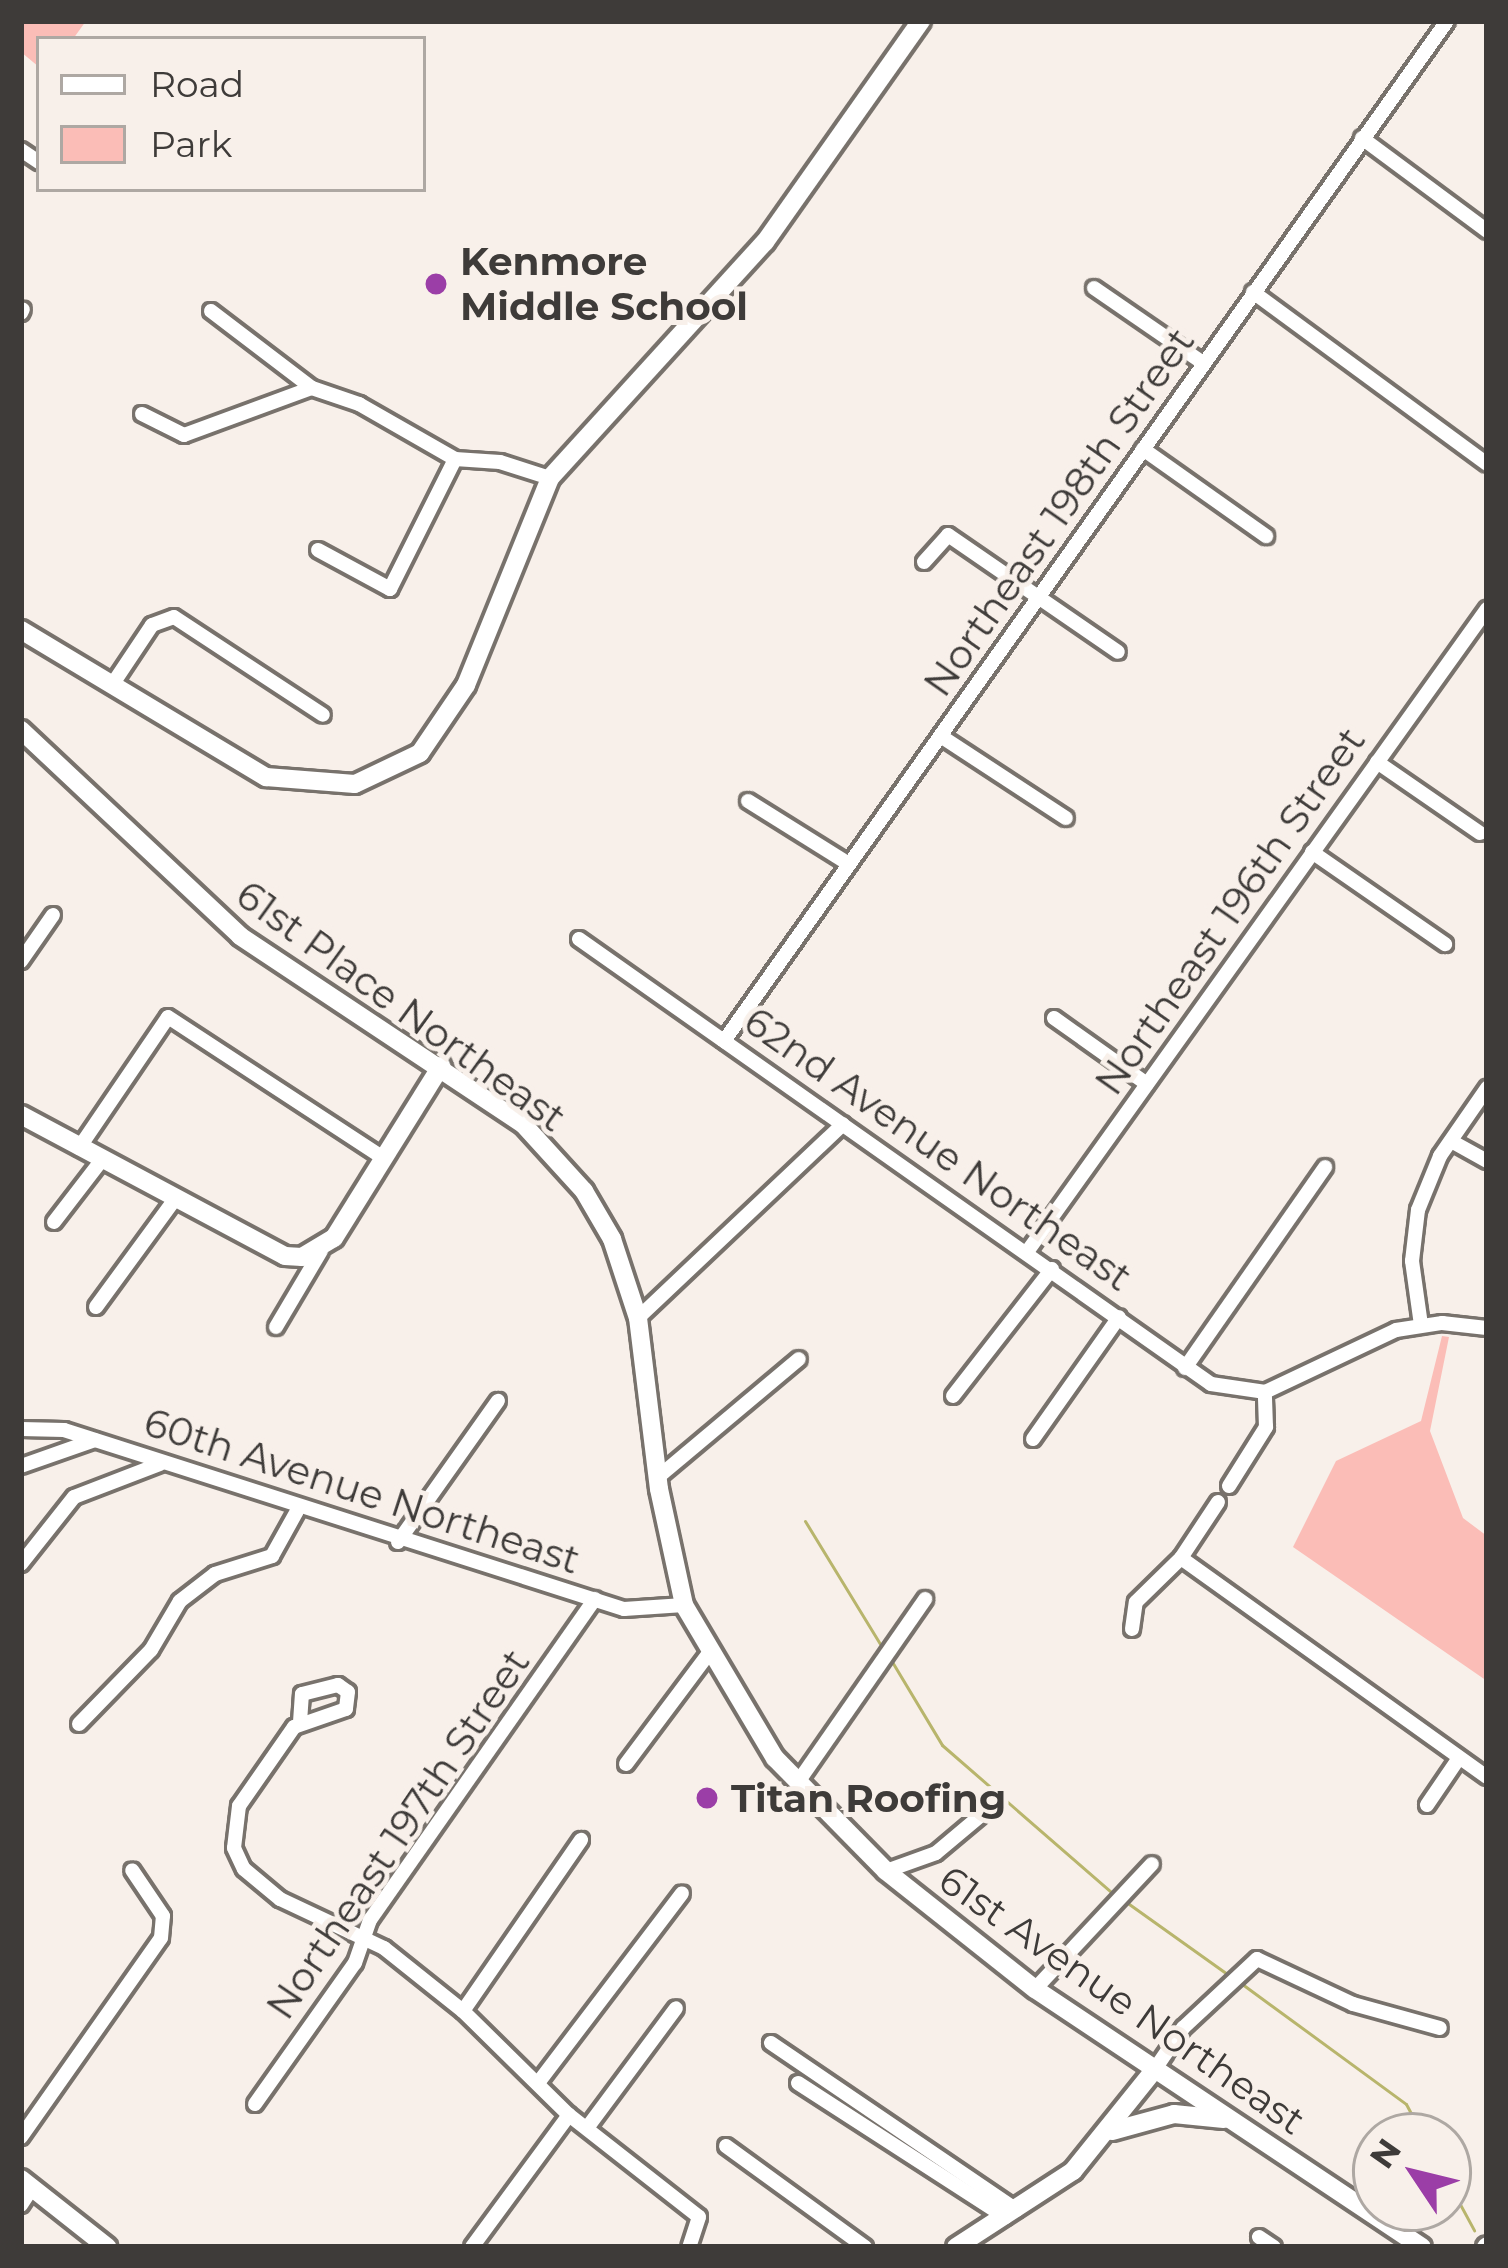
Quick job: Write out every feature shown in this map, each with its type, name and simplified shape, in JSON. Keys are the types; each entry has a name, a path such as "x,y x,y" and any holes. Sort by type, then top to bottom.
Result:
{"main road":[{"path":"897,21 909,39"},
{"path":"21,630 266,777 355,784 420,753 441,726 550,478 765,242 922,21"},
{"name":"61st Place Northeast","path":"21,730 240,936 441,1066 549,1147 584,1191 612,1239 638,1318 657,1478 684,1605"},
{"path":"21,1115 285,1256 321,1251 385,1159 441,1066"},
{"name":"61st Avenue Northeast","path":"684,1605 709,1652 798,1782 886,1871 1035,1989 1422,2247"},
{"path":"956,2247 1073,2171 1112,2131 1155,2069"},
{"path":"1112,2131 1174,2114 1232,2120"},
{"path":"25,2191 107,2247"}],"street":[{"name":"Northeast 198th Street","path":"724,1041 1447,21"},
{"path":"1362,138 1487,231"},
{"path":"1094,288 1204,363"},
{"path":"1253,292 1487,464"},
{"path":"211,310 312,388 359,404 455,459 500,462 550,478"},
{"path":"142,414 184,435 312,388"},
{"path":"1143,448 1266,536"},
{"path":"318,550 390,590 455,459"},
{"path":"924,562 947,535 1118,652"},
{"name":"Northeast 196th Street","path":"1027,1252 1487,609"},
{"path":"112,685 152,625 175,617 322,715"},
{"path":"942,736 1066,818"},
{"path":"1377,762 1480,832"},
{"path":"748,801 849,864"},
{"path":"1312,852 1445,944"},
{"path":"21,961 53,915"},
{"name":"62nd Avenue Northeast","path":"579,939 1119,1316 1185,1368 1224,1389 1265,1392"},
{"path":"79,1148 168,1017 385,1159"},
{"path":"1054,1018 1148,1084"},
{"path":"1421,1325 1412,1261 1418,1210 1450,1141 1487,1088"},
{"path":"638,1318 843,1124"},
{"path":"1450,1141 1487,1161"},
{"path":"54,1222 101,1160"},
{"path":"1185,1368 1325,1167"},
{"path":"97,1307 176,1199"},
{"path":"276,1327 321,1251"},
{"path":"952,1396 1052,1269"},
{"path":"1033,1439 1119,1316"},
{"path":"1228,1486 1266,1427 1265,1392 1367,1340 1421,1325 1487,1328"},
{"path":"657,1478 799,1359"},
{"path":"398,1542 497,1401"},
{"name":"60th Avenue Northeast","path":"21,1429 95,1440 296,1510 596,1599 648,1611 684,1605"},
{"path":"21,1466 95,1440"},
{"path":"21,1564 74,1497 160,1464"},
{"path":"1132,1629 1136,1602 1181,1558 1218,1502"},
{"path":"79,1724 151,1649 180,1601 215,1574 272,1556 296,1510"},
{"path":"1181,1558 1487,1777"},
{"name":"Northeast 197th Street","path":"255,2104 355,1963 363,1939 596,1599"},
{"path":"798,1782 925,1599"},
{"path":"626,1764 709,1652"},
{"path":"300,1721 239,1806 234,1848 268,1891 363,1939 463,2011 569,2115 699,2217 689,2247"},
{"path":"1427,1805 1459,1758"},
{"path":"886,1871 936,1853 980,1816"},
{"path":"463,2011 580,1840"},
{"path":"1035,1989 1153,1864"},
{"path":"21,2138 160,1939 164,1916 132,1870"},
{"path":"538,2083 682,1893"},
{"path":"1155,2069 1183,2028 1256,1959 1353,2004 1440,2028"},
{"path":"586,2128 676,2008"},
{"path":"771,2043 1011,2213"},
{"path":"798,2083 1011,2213"},
{"path":"472,2247 569,2115"},
{"path":"726,2146 865,2247"},
{"path":"1259,2237 1274,2247"}],"green space":[{"path":"21,21 86,21 75,36 36,36 36,64 21,52"},
{"path":"1442,1336 1449,1337 1430,1431 1463,1518 1487,1536 1487,1681 1293,1547 1336,1461 1421,1421"}],"waterway":[{"path":"805,1521 882,1647"},
{"path":"891,1660 942,1745 1112,1893"},
{"path":"1129,1904 1230,1976"},
{"path":"1238,1981 1406,2104 1410,2112"},
{"path":"1472,2226 1474,2230"}],"place":[{"name":"Kenmore Middle School","path":"436,284"},
{"name":"Titan Roofing","path":"707,1798"}]}
